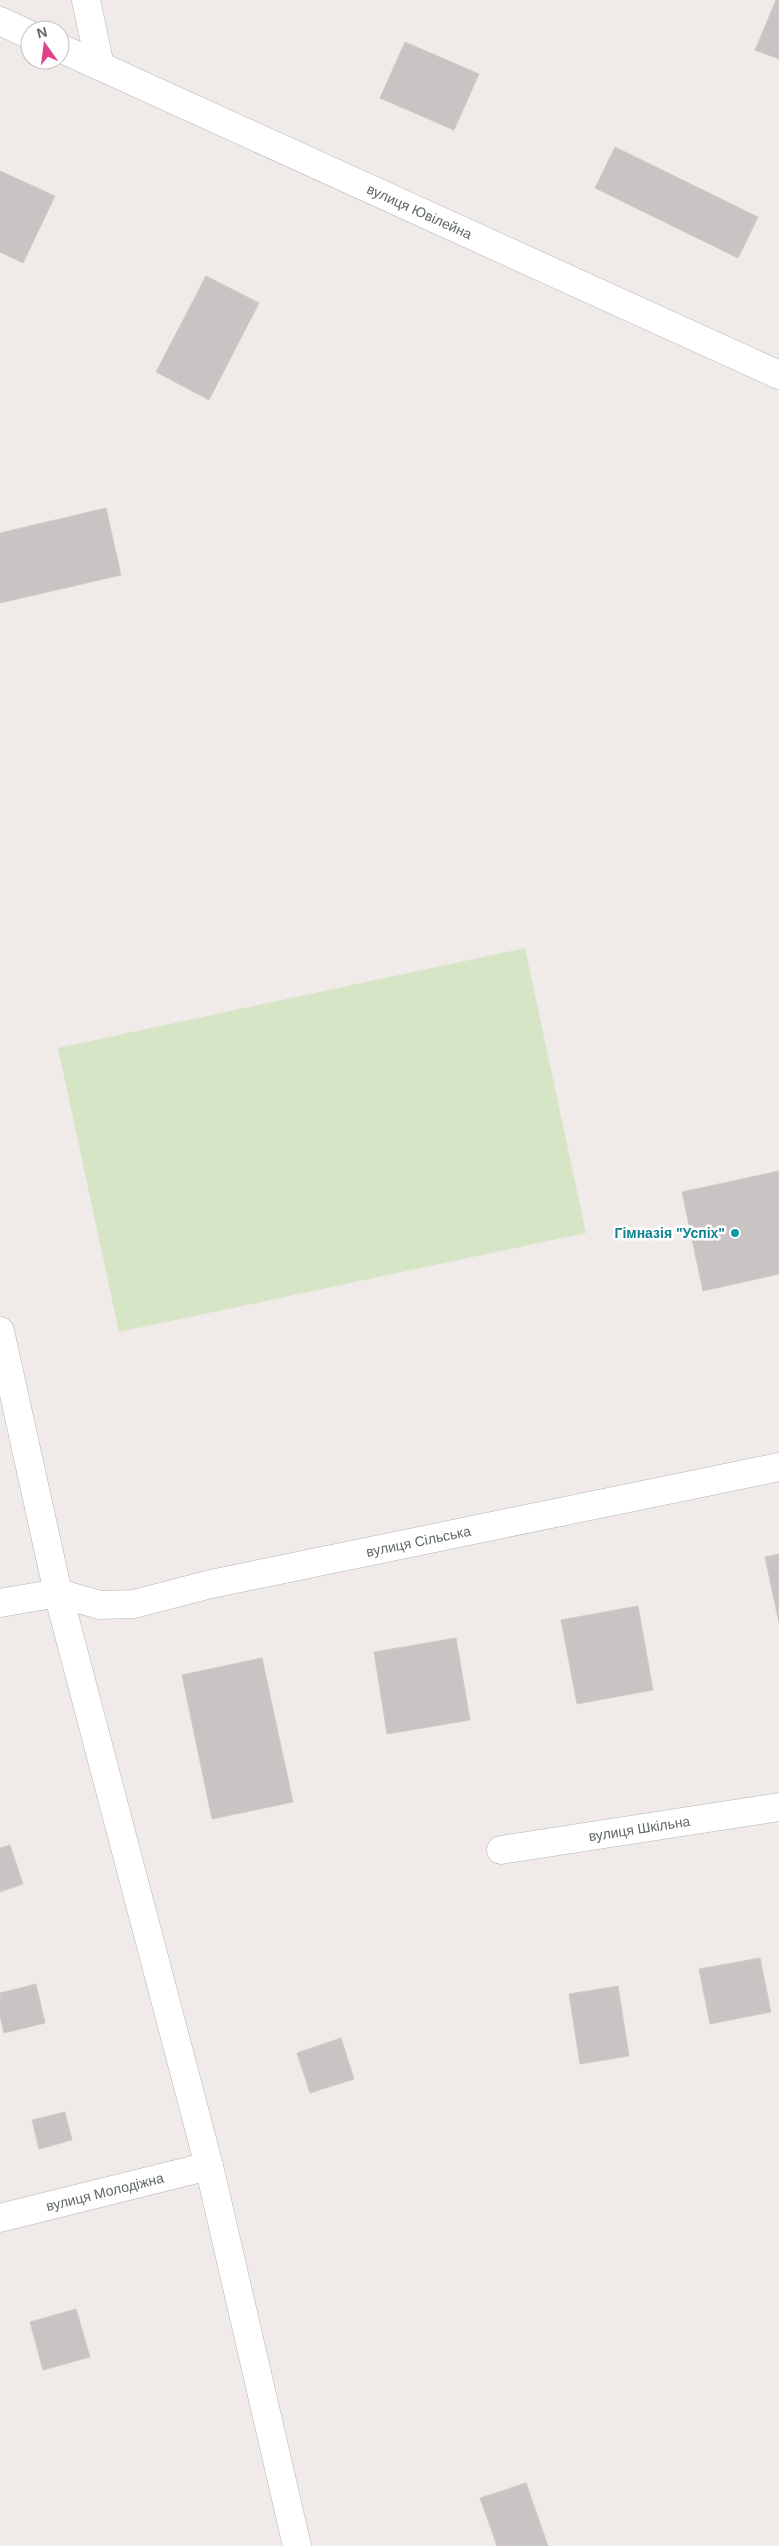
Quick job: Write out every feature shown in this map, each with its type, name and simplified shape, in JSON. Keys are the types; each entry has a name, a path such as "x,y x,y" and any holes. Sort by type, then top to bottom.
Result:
{"street":[{"path":"86,0 100,66"},
{"path":"0,22 20,31"},
{"name":"вулиця Ювілейна","path":"70,52 779,375"},
{"path":"0,1331 58,1593 209,2166 298,2546"},
{"name":"вулиця Сільська","path":"58,1593 100,1605 134,1604 212,1584 779,1467"},
{"path":"0,1603 58,1593"},
{"name":"вулиця Шкільна","path":"501,1850 779,1808"},
{"name":"вулиця Молодіжна","path":"0,2218 209,2166"}],"green space":[{"path":"525,948 586,1233 119,1332 58,1048"}],"building":[{"path":"776,0 779,0 779,59 755,50"},
{"path":"405,42 479,74 454,130 380,98"},
{"path":"615,147 758,217 738,258 595,188"},
{"path":"0,171 55,196 23,263 0,252"},
{"path":"206,276 259,303 209,400 156,372"},
{"path":"106,508 121,575 0,603 0,533"},
{"name":"Гімназія \"Успіх\"","path":"779,1171 779,1274 703,1291 682,1192"},
{"path":"779,1554 779,1623 765,1557"},
{"path":"638,1606 653,1690 577,1704 561,1620"},
{"path":"456,1638 470,1720 387,1734 374,1652"},
{"path":"262,1658 293,1802 212,1819 182,1675"},
{"path":"10,1845 23,1884 0,1892 0,1848"},
{"path":"760,1958 771,2012 710,2024 699,1969"},
{"path":"36,1984 45,2023 4,2033 0,2016 0,1993"},
{"path":"618,1986 629,2056 580,2064 569,1994"},
{"path":"341,2038 354,2079 310,2093 297,2053"},
{"path":"65,2112 72,2140 39,2149 32,2120"},
{"path":"76,2309 90,2357 43,2370 30,2322"},
{"path":"526,2483 548,2546 497,2546 480,2498"}],"place":[{"name":"Гімназія \"Успіх\"","path":"735,1233"}]}
